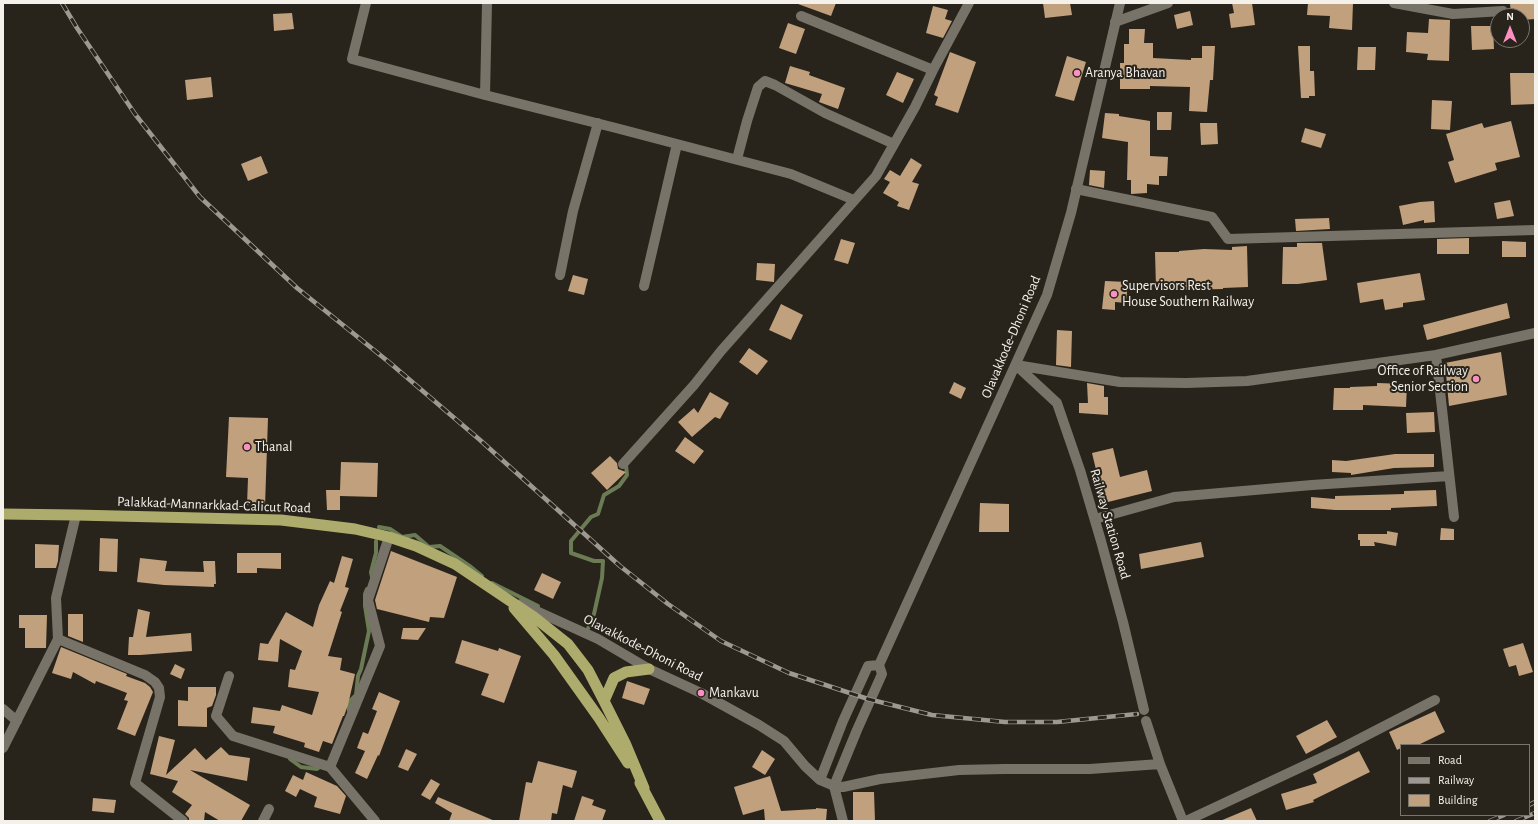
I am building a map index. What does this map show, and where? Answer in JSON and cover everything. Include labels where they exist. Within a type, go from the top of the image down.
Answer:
[{"type":"highway","name":"Palakkad-Mannarkkad-Calicut Road","points":[[3,514],[281,520],[355,529],[389,537],[416,546],[455,564],[534,617],[568,644],[588,670],[623,738],[660,821]]},
{"type":"highway","name":"Palakkad-Mannarkkad-Calicut Road","points":[[503,596],[554,655],[599,718],[644,788]]},
{"type":"highway","points":[[604,701],[614,678],[626,672],[649,669]]},
{"type":"street","points":[[366,3],[352,59],[484,95],[598,123],[791,174],[854,200]]},
{"type":"street","points":[[484,95],[487,3]]},
{"type":"street","points":[[623,464],[694,385],[721,351],[876,176],[915,107],[969,3]]},
{"type":"street","name":"Olavakkode-Dhoni Road","points":[[503,596],[598,640],[649,669],[707,697],[759,725],[784,741],[805,766],[820,780],[834,786],[882,674],[879,665],[1047,295],[1076,189],[1120,3]]},
{"type":"street","points":[[1115,22],[1168,3]]},
{"type":"street","points":[[1394,3],[1422,6],[1453,14],[1490,11]]},
{"type":"street","points":[[801,16],[933,70]]},
{"type":"street","points":[[737,159],[747,120],[758,88],[765,81],[825,113],[894,144]]},
{"type":"street","points":[[560,275],[573,211],[598,123]]},
{"type":"street","points":[[644,286],[677,144]]},
{"type":"street","points":[[1076,189],[1212,217],[1228,238],[1535,230]]},
{"type":"street","points":[[1016,365],[1120,382],[1186,383],[1247,381],[1436,355],[1535,333]]},
{"type":"street","points":[[1436,355],[1454,517]]},
{"type":"street","name":"Railway Station Road","points":[[1016,365],[1057,403],[1095,519],[1123,622],[1144,710]]},
{"type":"street","points":[[1095,519],[1174,497],[1312,485],[1449,476]]},
{"type":"street","points":[[3,748],[58,639],[56,598],[76,515]]},
{"type":"street","points":[[330,767],[380,646],[368,600],[389,537]]},
{"type":"street","points":[[58,639],[145,675],[155,682],[159,688],[160,697],[135,783],[183,821]]},
{"type":"street","points":[[820,780],[843,721],[868,666],[879,665]]},
{"type":"street","points":[[229,676],[216,716],[233,736],[330,767],[375,821]]},
{"type":"street","points":[[1146,721],[1160,764],[1184,821],[1340,749],[1435,700]]},
{"type":"street","points":[[3,709],[17,721]]},
{"type":"street","points":[[843,821],[834,786],[843,787],[880,779],[959,770],[1026,768],[1090,769],[1160,764]]},
{"type":"street","points":[[262,821],[269,809]]},
{"type":"building","points":[[798,3],[836,3],[831,16]]},
{"type":"building","points":[[1043,3],[1070,3],[1072,15],[1045,18]]},
{"type":"building","points":[[1232,3],[1252,3],[1255,25],[1231,28],[1229,14],[1234,13]]},
{"type":"building","points":[[1308,3],[1353,3],[1352,30],[1329,28],[1330,16],[1307,15]]},
{"type":"building","points":[[1510,3],[1535,3],[1535,19],[1530,19],[1530,8],[1510,8]]},
{"type":"building","points":[[933,6],[948,10],[945,19],[952,21],[943,38],[926,33]]},
{"type":"building","points":[[1190,11],[1193,25],[1177,29],[1174,15]]},
{"type":"building","points":[[292,13],[294,29],[274,31],[273,14]]},
{"type":"building","points":[[1429,19],[1450,20],[1449,61],[1427,60],[1428,54],[1406,52],[1407,32],[1428,33]]},
{"type":"building","points":[[788,23],[805,29],[796,54],[779,48]]},
{"type":"building","points":[[1471,26],[1490,26],[1490,48],[1494,49],[1472,50]]},
{"type":"building","points":[[1129,29],[1145,29],[1144,43],[1153,43],[1153,58],[1191,60],[1191,58],[1202,58],[1202,46],[1215,46],[1213,80],[1210,80],[1207,112],[1189,111],[1190,87],[1150,86],[1150,89],[1120,89],[1120,63],[1124,63],[1124,44],[1129,44]]},
{"type":"building","points":[[1298,46],[1310,46],[1310,71],[1314,71],[1315,96],[1309,96],[1309,98],[1301,98]]},
{"type":"building","points":[[1358,47],[1376,47],[1375,70],[1357,70]]},
{"type":"building","points":[[950,52],[976,62],[958,113],[935,105],[938,97],[934,95]]},
{"type":"building","points":[[1067,56],[1086,62],[1074,101],[1055,96]]},
{"type":"building","points":[[790,66],[810,72],[809,75],[845,88],[838,109],[819,102],[822,94],[785,83]]},
{"type":"building","points":[[897,72],[914,79],[903,103],[886,95]]},
{"type":"building","points":[[1510,73],[1535,73],[1535,104],[1511,105]]},
{"type":"building","points":[[211,77],[213,97],[187,100],[185,80]]},
{"type":"building","points":[[1432,100],[1452,101],[1450,130],[1431,129]]},
{"type":"building","points":[[1157,112],[1172,112],[1171,130],[1157,130]]},
{"type":"building","points":[[1105,113],[1119,114],[1119,116],[1150,121],[1150,156],[1168,157],[1167,176],[1159,176],[1159,185],[1147,184],[1147,193],[1131,194],[1131,180],[1127,180],[1128,142],[1102,138]]},
{"type":"building","points":[[1511,121],[1520,157],[1495,163],[1497,170],[1455,183],[1448,162],[1454,160],[1446,134],[1482,123],[1484,128]]},
{"type":"building","points":[[1200,123],[1217,123],[1218,144],[1201,145]]},
{"type":"building","points":[[1305,128],[1326,134],[1321,148],[1301,142]]},
{"type":"building","points":[[261,156],[268,173],[248,181],[241,164]]},
{"type":"building","points":[[911,158],[922,165],[912,182],[919,184],[909,210],[897,206],[899,202],[883,193],[890,182],[884,179],[890,170],[900,176]]},
{"type":"building","points":[[1090,170],[1105,171],[1104,188],[1089,185]]},
{"type":"building","points":[[1510,200],[1514,216],[1497,219],[1494,203]]},
{"type":"building","points":[[1434,201],[1435,222],[1424,223],[1424,220],[1403,225],[1399,206]]},
{"type":"building","points":[[1329,218],[1330,229],[1296,231],[1295,219]]},
{"type":"building","points":[[1469,238],[1469,254],[1437,254],[1437,239]]},
{"type":"building","points":[[841,239],[855,243],[848,264],[834,260]]},
{"type":"building","points":[[1502,241],[1526,242],[1526,257],[1502,257]]},
{"type":"building","points":[[1297,243],[1322,243],[1327,280],[1298,284],[1282,284],[1283,247],[1297,247]]},
{"type":"building","points":[[1247,246],[1248,287],[1180,290],[1180,288],[1156,288],[1155,252],[1179,252],[1204,249],[1232,250],[1232,247]]},
{"type":"building","points":[[757,263],[775,264],[774,282],[756,280]]},
{"type":"building","points":[[1420,273],[1425,300],[1403,303],[1403,307],[1385,310],[1383,299],[1360,303],[1357,283]]},
{"type":"building","points":[[573,275],[588,279],[584,295],[568,291]]},
{"type":"building","points":[[1105,281],[1128,282],[1126,303],[1115,302],[1115,310],[1102,309]]},
{"type":"building","points":[[1507,303],[1510,318],[1427,340],[1423,325]]},
{"type":"building","points":[[781,304],[803,315],[791,340],[769,330]]},
{"type":"building","points":[[1057,330],[1072,331],[1071,367],[1056,365]]},
{"type":"building","points":[[749,348],[768,361],[757,375],[739,362]]},
{"type":"building","name":"Office of Railway Senior Section","points":[[1501,352],[1507,395],[1449,406],[1445,363]]},
{"type":"building","points":[[954,382],[966,388],[961,399],[949,393]]},
{"type":"building","points":[[1087,383],[1104,386],[1104,397],[1108,397],[1108,415],[1079,413],[1079,403],[1088,403]]},
{"type":"building","points":[[1377,383],[1407,384],[1406,407],[1363,405],[1363,410],[1333,410],[1334,388],[1377,386]]},
{"type":"building","points":[[710,392],[729,403],[720,419],[715,417],[692,437],[678,422],[694,408],[698,413]]},
{"type":"building","points":[[1434,412],[1435,432],[1407,433],[1406,413]]},
{"type":"building","name":"Thanal","points":[[229,417],[268,418],[265,506],[247,505],[248,478],[226,477]]},
{"type":"building","points":[[685,437],[704,451],[694,464],[675,451]]},
{"type":"building","points":[[1113,448],[1120,477],[1147,470],[1152,491],[1104,503],[1092,453]]},
{"type":"building","points":[[1395,454],[1434,454],[1434,467],[1394,468],[1351,475],[1351,473],[1332,472],[1332,460],[1346,461]]},
{"type":"building","points":[[610,456],[617,463],[618,469],[626,472],[607,490],[591,473]]},
{"type":"building","points":[[341,462],[378,463],[377,497],[340,496],[340,510],[327,510],[326,490],[340,490]]},
{"type":"building","points":[[1436,490],[1437,506],[1391,508],[1391,510],[1335,510],[1311,508],[1311,497],[1335,499],[1335,496],[1404,494],[1404,491]]},
{"type":"building","points":[[980,503],[1009,504],[1009,532],[979,532]]},
{"type":"building","points":[[1441,528],[1454,529],[1454,540],[1440,540]]},
{"type":"building","points":[[1387,531],[1398,533],[1396,546],[1374,542],[1375,546],[1360,546],[1358,534],[1387,534]]},
{"type":"building","points":[[100,538],[118,539],[117,572],[99,571]]},
{"type":"building","points":[[1201,542],[1204,557],[1141,569],[1139,554]]},
{"type":"building","points":[[35,544],[59,545],[56,568],[35,568]]},
{"type":"building","points":[[391,551],[457,577],[444,618],[430,617],[429,622],[377,609],[375,600]]},
{"type":"building","points":[[237,553],[281,553],[281,569],[257,568],[257,573],[237,573]]},
{"type":"building","points":[[342,556],[353,559],[345,587],[349,588],[340,611],[342,612],[328,656],[342,658],[340,670],[355,674],[348,705],[332,744],[323,741],[319,752],[304,747],[305,743],[273,733],[275,726],[251,723],[253,707],[280,711],[282,705],[312,715],[319,692],[288,687],[290,669],[295,670],[302,651],[280,639],[278,662],[258,660],[260,643],[268,644],[286,612],[313,627],[319,605],[330,581],[334,583]]},
{"type":"building","points":[[140,558],[167,561],[165,571],[204,572],[203,561],[215,561],[216,584],[214,584],[214,587],[164,585],[137,582]]},
{"type":"building","points":[[542,573],[561,582],[553,599],[534,590]]},
{"type":"building","points":[[138,609],[150,612],[146,637],[191,633],[192,651],[128,655],[129,637],[133,637]]},
{"type":"building","points":[[68,614],[83,614],[83,642],[68,636]]},
{"type":"building","points":[[19,615],[47,615],[46,648],[25,648],[25,628],[19,628]]},
{"type":"building","points":[[403,628],[426,628],[418,640],[401,639]]},
{"type":"building","points":[[462,640],[498,651],[499,648],[521,656],[504,703],[481,695],[489,674],[455,663]]},
{"type":"building","points":[[1523,643],[1533,672],[1519,676],[1516,665],[1509,667],[1503,649]]},
{"type":"building","points":[[61,647],[127,674],[126,676],[145,683],[150,687],[153,692],[135,736],[117,729],[128,701],[124,700],[127,693],[96,681],[95,684],[73,672],[71,679],[52,673]]},
{"type":"building","points":[[175,664],[185,669],[181,679],[170,674]]},
{"type":"building","points":[[627,681],[650,689],[644,705],[622,698]]},
{"type":"building","points":[[188,687],[216,687],[216,695],[212,706],[207,708],[207,727],[178,726],[178,700],[188,701]]},
{"type":"building","points":[[379,692],[400,701],[379,756],[378,755],[367,779],[355,773],[365,751],[357,748],[363,732],[368,734],[377,711],[372,709]]},
{"type":"building","points":[[1435,711],[1445,732],[1420,744],[1400,744],[1400,748],[1397,750],[1389,732]]},
{"type":"building","points":[[1327,720],[1337,737],[1306,754],[1296,736]]},
{"type":"building","points":[[159,736],[175,740],[166,775],[195,748],[206,760],[221,747],[229,755],[250,758],[247,781],[190,770],[250,805],[241,821],[220,821],[205,812],[204,821],[189,821],[189,818],[185,814],[192,805],[172,792],[178,781],[150,774]]},
{"type":"building","points":[[406,749],[417,754],[408,771],[398,767]]},
{"type":"building","points":[[762,750],[775,759],[765,775],[752,767]]},
{"type":"building","points":[[1359,751],[1370,772],[1313,800],[1314,802],[1286,810],[1281,794],[1317,783],[1313,774]]},
{"type":"building","points":[[538,761],[577,771],[572,788],[563,785],[557,814],[552,813],[551,821],[519,821],[526,782],[532,783]]},
{"type":"building","points":[[306,772],[337,786],[346,796],[340,814],[314,807],[317,797],[300,789],[296,797],[285,791],[293,775],[303,780]]},
{"type":"building","points":[[770,776],[781,811],[816,808],[827,809],[826,821],[765,821],[764,809],[743,815],[734,787]]},
{"type":"building","points":[[431,779],[440,784],[430,800],[421,795]]},
{"type":"building","points":[[853,792],[874,792],[875,821],[853,821]]},
{"type":"building","points":[[582,796],[594,800],[592,805],[606,810],[602,821],[574,821]]},
{"type":"building","points":[[438,797],[495,821],[449,821],[452,813],[435,803]]},
{"type":"building","points":[[93,798],[116,800],[114,813],[92,811]]},
{"type":"building","points":[[1251,808],[1257,821],[1220,821]]},
{"type":"waterway","points":[[585,630],[587,631],[594,614],[602,578],[603,561],[594,561],[571,553],[571,541],[591,517],[598,514],[604,495],[619,486],[627,475],[626,465]]},
{"type":"waterway","points":[[379,527],[390,529],[402,537],[415,535],[429,547],[440,546],[482,576]]},
{"type":"waterway","points":[[372,577],[371,572],[376,553],[376,541]]},
{"type":"waterway","points":[[492,583],[538,606]]},
{"type":"waterway","points":[[349,711],[349,702],[356,695],[358,676],[361,669],[369,631],[365,606],[365,594],[367,589]]},
{"type":"waterway","points":[[290,759],[301,767],[317,769],[321,766]]},
{"type":"railway","points":[[62,3],[77,28],[135,114],[200,197],[297,288],[390,363],[480,440],[620,566],[668,604],[721,641],[789,673],[868,699],[932,715],[1005,722],[1057,722],[1137,714]]},
{"type":"railway","points":[[1530,804],[1535,802]]},
{"type":"railway","points":[[1530,815],[1535,813]]},
{"type":"railway","points":[[1490,821],[1502,816]]},
{"type":"railway","points":[[1516,821],[1528,816]]},
{"type":"place","name":"Aranya Bhavan","points":[[1077,73]]},
{"type":"place","name":"Supervisors Rest House Southern Railway","points":[[1114,294]]},
{"type":"place","name":"Office of Railway Senior Section","points":[[1476,379]]},
{"type":"place","name":"Thanal","points":[[247,447]]},
{"type":"place","name":"Mankavu","points":[[701,693]]}]
